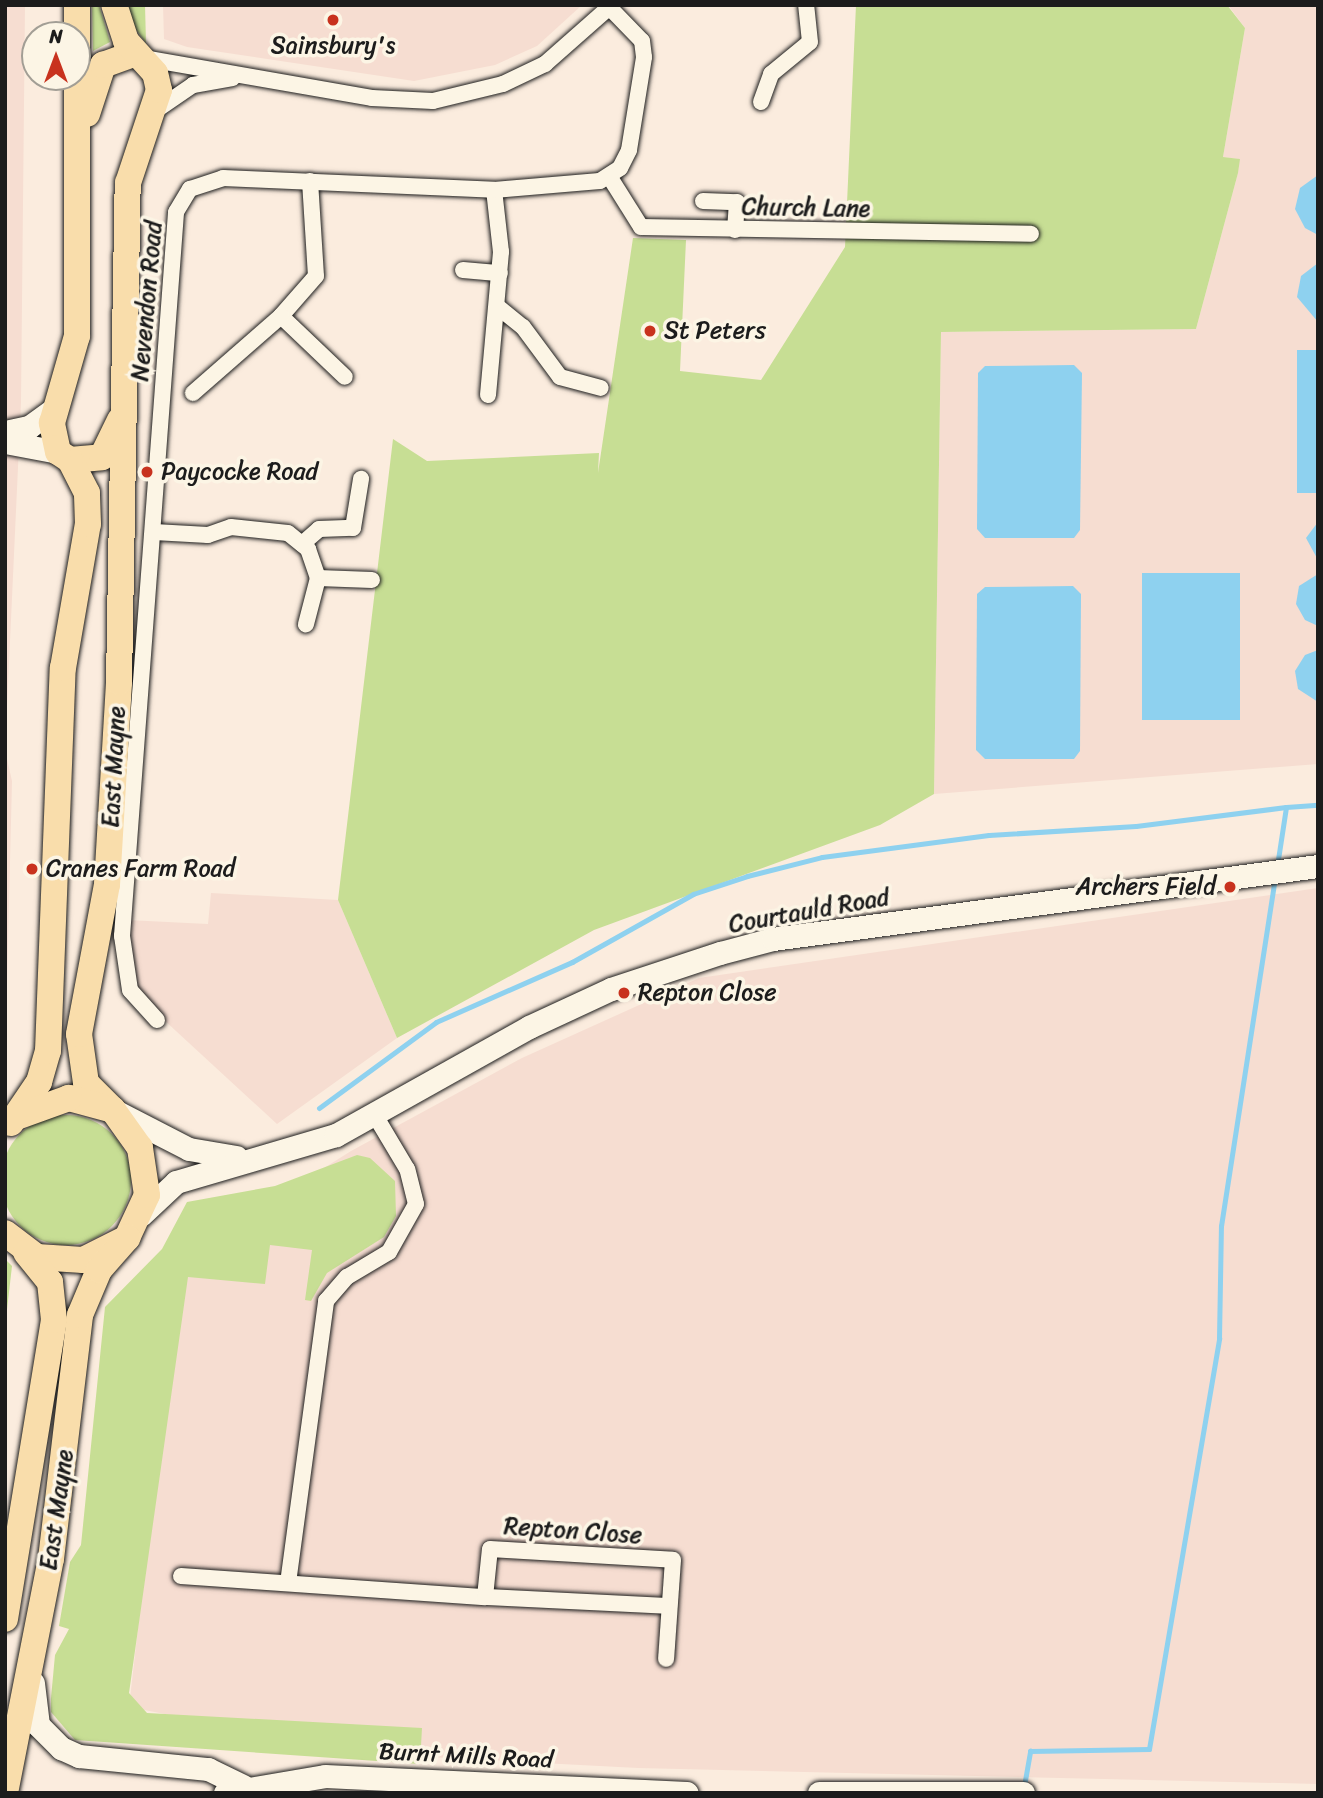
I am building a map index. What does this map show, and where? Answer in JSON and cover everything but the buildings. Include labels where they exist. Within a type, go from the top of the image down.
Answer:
[{"type":"main road","points":[[7,1118],[46,1062],[66,623],[88,524],[87,492],[64,456],[55,408],[77,336],[77,5]]},
{"type":"main road","name":"East Mayne","points":[[5,1793],[37,1644],[80,1315],[99,1270],[127,1238],[141,1215],[143,1156],[134,1132],[86,1083],[79,1047],[107,885],[122,607],[128,183],[154,112],[158,81],[137,56],[114,5]]},
{"type":"main road","points":[[79,147],[98,73],[109,60],[137,56]]},
{"type":"main road","name":"East Mayne","points":[[64,456],[91,461],[108,452],[123,410]]},
{"type":"main road","points":[[7,1118],[28,1108],[69,1098],[113,1110]]},
{"type":"main road","points":[[14,1241],[75,1261],[127,1238]]},
{"type":"main road","name":"East Mayne","points":[[5,1619],[54,1311],[47,1275],[14,1241]]},
{"type":"street","points":[[761,102],[771,74],[810,42],[806,5]]},
{"type":"street","points":[[137,56],[238,77],[372,98],[463,96],[545,64],[611,7],[642,41],[644,57],[629,150],[609,176]]},
{"type":"street","points":[[154,112],[192,85],[238,77]]},
{"type":"street","name":"Nevendon Road","points":[[157,1020],[130,990],[122,936],[176,212],[190,189],[204,182],[310,181],[494,190],[587,185],[609,176]]},
{"type":"street","name":"Church Lane","points":[[609,176],[641,227],[1031,234]]},
{"type":"street","points":[[193,393],[281,316],[316,276],[310,181]]},
{"type":"street","points":[[488,396],[500,273],[494,190]]},
{"type":"street","points":[[703,201],[737,202],[735,230]]},
{"type":"street","points":[[463,270],[500,273]]},
{"type":"street","points":[[498,307],[523,327],[561,377],[601,387]]},
{"type":"street","points":[[281,316],[345,377]]},
{"type":"street","points":[[5,432],[29,427],[55,408]]},
{"type":"street","points":[[5,442],[64,456]]},
{"type":"street","points":[[302,544],[319,529],[354,528],[361,479]]},
{"type":"street","points":[[154,532],[260,529],[288,533],[302,544],[318,578],[306,624]]},
{"type":"street","points":[[318,578],[372,580]]},
{"type":"street","name":"Courtauld Road","points":[[141,1215],[176,1182],[267,1154],[317,1142],[376,1117],[529,1027],[611,989],[720,953],[773,939],[1311,867]]},
{"type":"street","name":"Courtauld Road","points":[[113,1110],[202,1153],[267,1154]]},
{"type":"street","points":[[288,1583],[326,1301],[348,1277],[389,1252],[416,1204],[407,1168],[376,1117]]},
{"type":"street","name":"Repton Close","points":[[485,1597],[490,1549],[673,1560],[666,1659]]},
{"type":"street","points":[[181,1576],[485,1597],[670,1606]]},
{"type":"street","name":"Burnt Mills Road","points":[[37,1644],[33,1710],[43,1731],[61,1748],[79,1756],[208,1769],[234,1789],[324,1776],[492,1788],[687,1793]]},
{"type":"street","points":[[819,1793],[1023,1793]]},
{"type":"shaded area","points":[[5,5],[25,5],[25,21],[21,21],[21,91],[24,91],[21,402],[5,750]]},
{"type":"shaded area","points":[[163,5],[582,5],[537,46],[495,65],[414,81],[187,47],[164,39]]},
{"type":"shaded area","points":[[1228,5],[1318,5],[1318,764],[934,794],[941,332],[1196,329],[1238,173],[1239,159],[1223,157],[1245,28]]},
{"type":"shaded area","points":[[5,750],[12,781],[5,1066]]},
{"type":"shaded area","points":[[1318,888],[1318,1784],[638,1768],[370,1754],[129,1707],[180,1259],[351,1151],[522,1058],[699,978]]},
{"type":"shaded area","points":[[211,893],[338,900],[397,1038],[277,1124],[138,996],[127,920],[208,924]]},
{"type":"green space","points":[[92,5],[99,5],[110,42],[93,51]]},
{"type":"green space","points":[[124,5],[145,5],[146,43],[128,19]]},
{"type":"green space","points":[[856,5],[1227,5],[1245,28],[1223,157],[1240,159],[1196,329],[941,332],[934,794],[880,825],[594,930],[397,1038],[338,900],[393,439],[427,461],[599,453],[598,473],[633,238],[686,240],[680,371],[761,380],[845,247]]},
{"type":"green space","points":[[66,1115],[91,1120],[112,1134],[126,1155],[131,1180],[126,1205],[112,1226],[91,1240],[66,1245],[41,1240],[20,1226],[6,1205],[1,1180],[6,1155],[20,1134],[41,1120]]},
{"type":"green space","points":[[357,1155],[370,1158],[395,1181],[396,1216],[384,1237],[327,1273],[311,1301],[305,1300],[312,1250],[270,1245],[265,1284],[188,1277],[129,1693],[147,1713],[422,1728],[420,1764],[75,1740],[51,1712],[51,1698],[55,1655],[69,1629],[59,1626],[70,1562],[81,1545],[105,1307],[162,1249],[187,1202],[275,1186]]},
{"type":"green space","points":[[5,1259],[12,1266],[5,1327]]},
{"type":"water","points":[[1318,175],[1318,235],[1305,228],[1295,209],[1300,188]]},
{"type":"water","points":[[1318,263],[1318,322],[1297,297],[1301,276]]},
{"type":"water","points":[[1297,350],[1318,350],[1318,493],[1297,493]]},
{"type":"water","points":[[1074,365],[1082,373],[1080,530],[1074,538],[985,538],[977,529],[978,373],[985,366]]},
{"type":"water","points":[[1318,522],[1318,560],[1306,538]]},
{"type":"water","points":[[1142,573],[1240,573],[1240,720],[1142,720]]},
{"type":"water","points":[[1318,574],[1318,626],[1305,620],[1296,604],[1299,586]]},
{"type":"water","points":[[1073,586],[1081,594],[1080,751],[1074,759],[985,759],[976,750],[977,594],[985,587]]},
{"type":"water","points":[[1318,650],[1318,702],[1298,689],[1295,671],[1305,655]]},
{"type":"waterway","points":[[1286,807],[1318,805]]},
{"type":"waterway","points":[[319,1108],[436,1022],[572,962],[693,894],[747,876],[822,857],[989,835],[1136,826],[1286,807],[1277,866]]},
{"type":"waterway","points":[[1024,1786],[1030,1751],[1149,1749],[1219,1338],[1221,1226],[1275,879]]},
{"type":"waterway","points":[[67,1793],[88,1793]]},
{"type":"place","name":"Sainsbury's","points":[[333,20]]},
{"type":"place","name":"St Peters","points":[[650,331]]},
{"type":"place","name":"Paycocke Road","points":[[147,472]]},
{"type":"place","name":"Cranes Farm Road","points":[[32,869]]},
{"type":"place","name":"Archers Field","points":[[1230,887]]},
{"type":"place","name":"Repton Close","points":[[624,993]]}]
